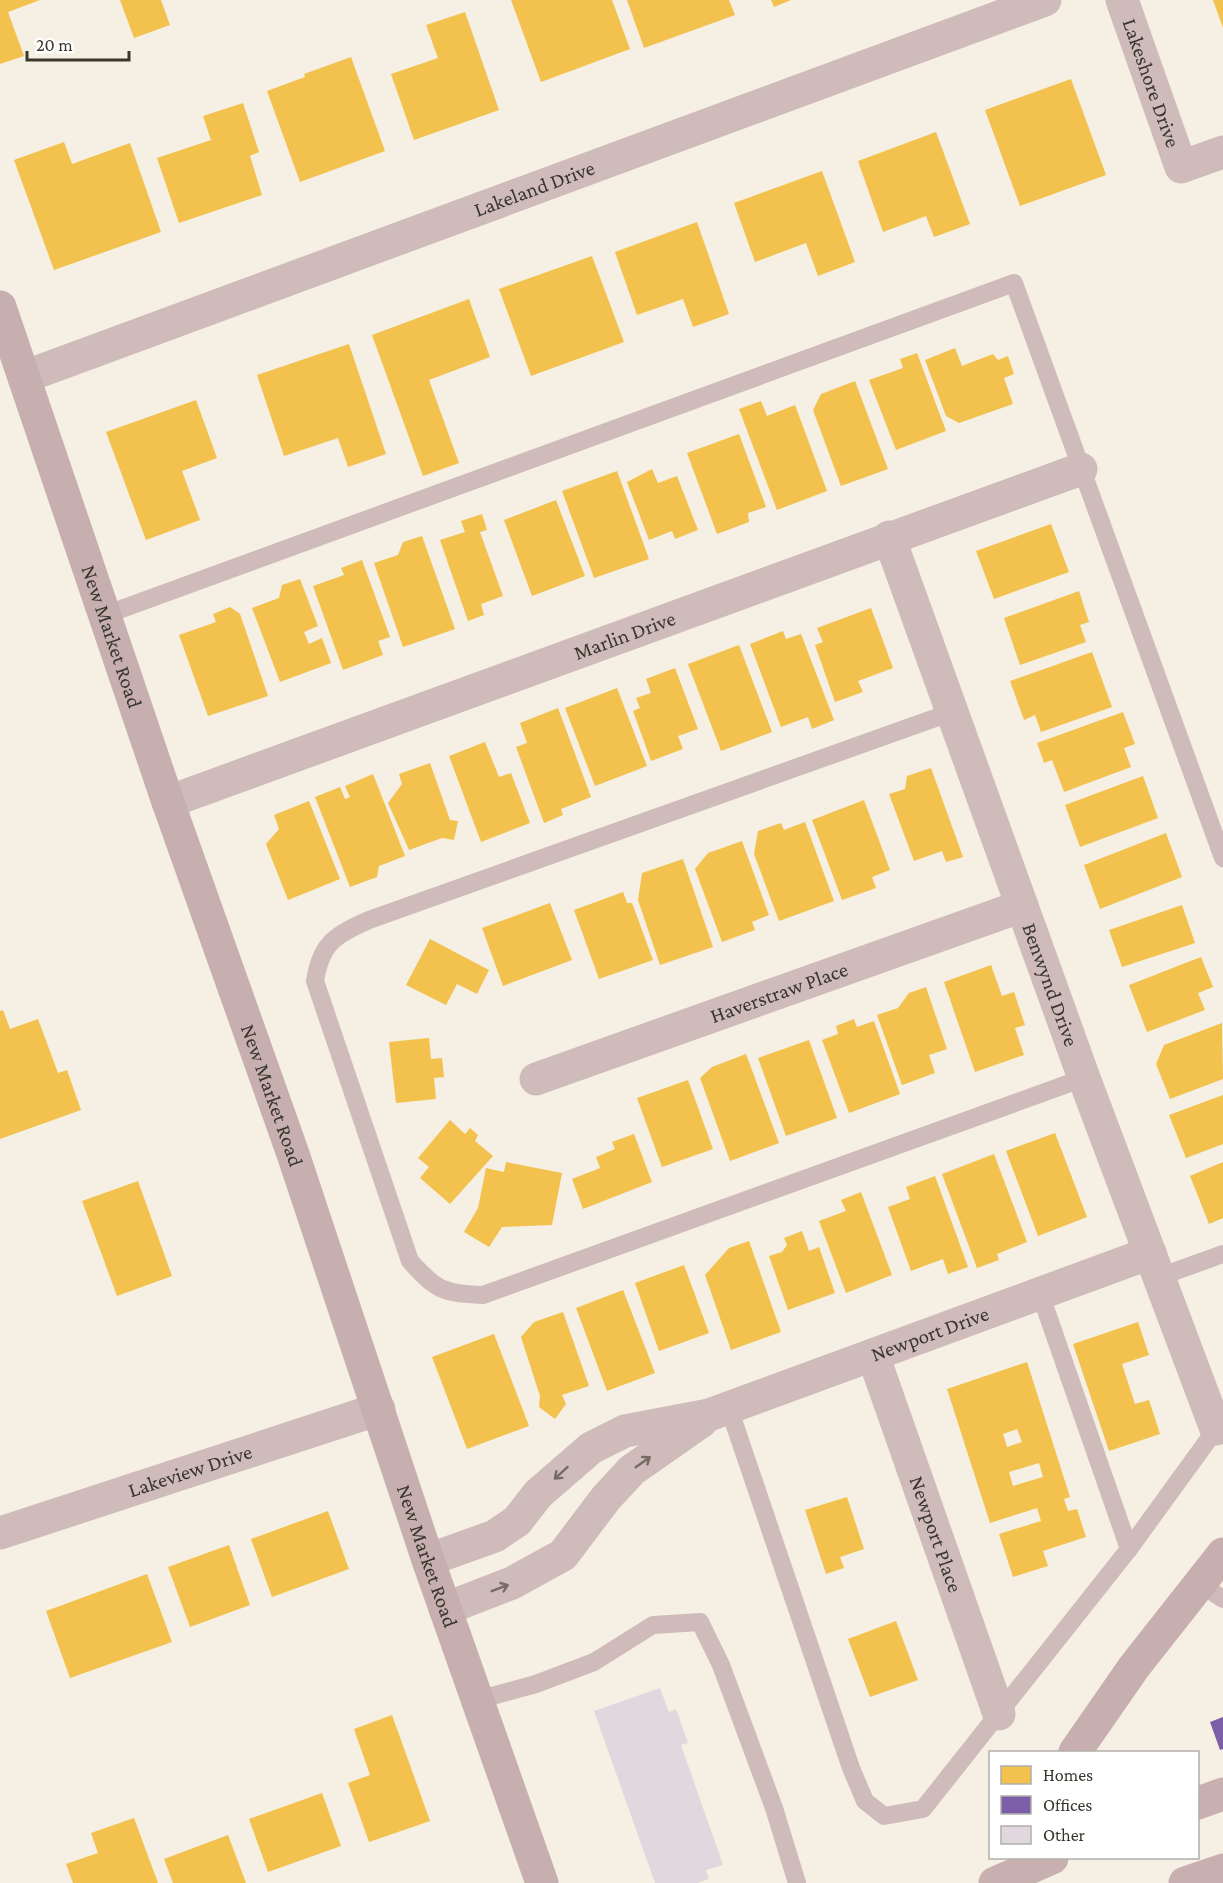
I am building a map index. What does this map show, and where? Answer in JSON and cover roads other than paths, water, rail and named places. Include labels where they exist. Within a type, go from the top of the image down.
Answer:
[{"type":"main road","points":[[1199,1802],[1223,1794]]},
{"type":"main road","points":[[1002,1876],[1047,1859]]},
{"type":"main road","points":[[1185,1883],[1223,1870]]},
{"type":"street","name":"Lakeland Drive","points":[[24,377],[1045,0]]},
{"type":"street","name":"Lakeshore Drive","points":[[1122,0],[1181,167],[1223,152]]},
{"type":"street","name":"New Market Road","points":[[0,307],[168,802],[380,1409],[428,1560],[536,1881]]},
{"type":"street","name":"Marlin Drive","points":[[168,802],[889,537],[1081,469]]},
{"type":"street","name":"Benwynd Drive","points":[[889,537],[1084,1078],[1216,1429]]},
{"type":"street","name":"Haverstraw Place","points":[[536,1079],[1022,906]]},
{"type":"street","name":"Newport Drive","points":[[428,1560],[495,1536],[517,1521],[538,1494],[591,1448],[625,1431],[719,1412],[1040,1293],[1155,1265]]},
{"type":"street","name":"Newport Place","points":[[873,1355],[999,1714]]},
{"type":"street","name":"Lakeview Drive","points":[[0,1533],[380,1409]]},
{"type":"street","name":"Newport Drive","points":[[445,1609],[512,1583],[563,1555],[606,1498],[632,1470],[719,1412]]},
{"type":"street","points":[[1076,1751],[1095,1739],[1134,1666],[1211,1592],[1223,1554]]},
{"type":"lane","points":[[105,615],[1014,283],[1223,858]]},
{"type":"lane","points":[[952,712],[369,920],[345,931],[327,945],[318,961],[315,981],[410,1261],[430,1284],[451,1293],[483,1295],[1084,1078]]},
{"type":"lane","points":[[1155,1265],[1223,1254]]},
{"type":"lane","points":[[1040,1293],[1129,1549]]},
{"type":"lane","points":[[719,1412],[850,1768],[865,1801],[884,1816],[923,1809],[1129,1549],[1216,1429]]},
{"type":"lane","points":[[477,1700],[536,1684],[594,1662],[653,1625],[700,1622],[722,1665],[774,1808],[797,1883]]}]
